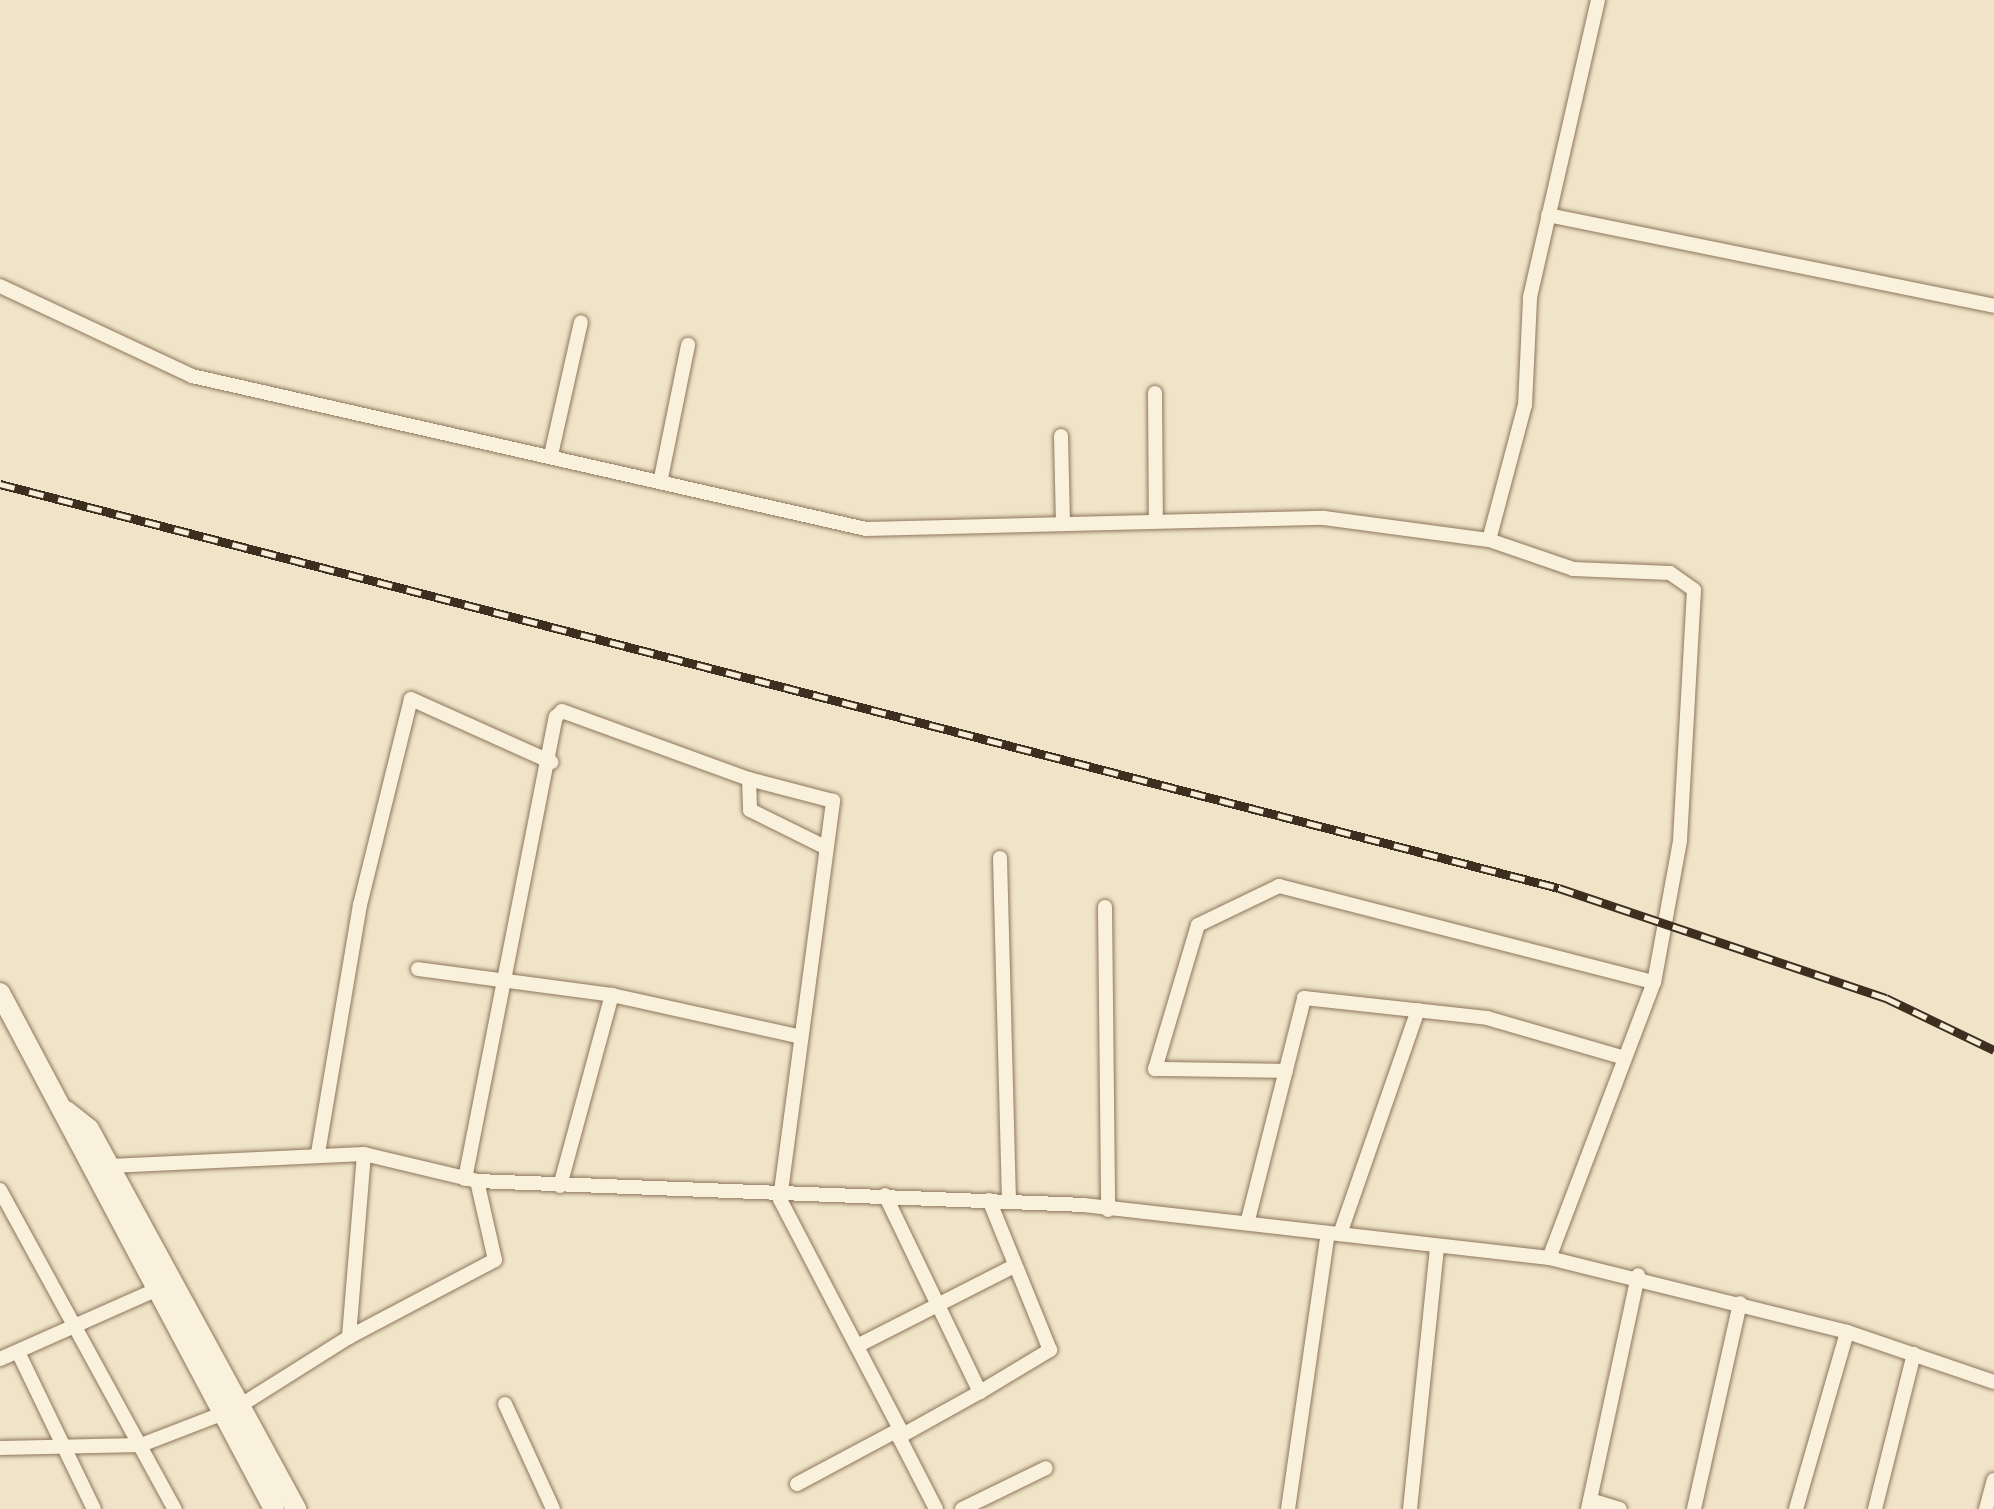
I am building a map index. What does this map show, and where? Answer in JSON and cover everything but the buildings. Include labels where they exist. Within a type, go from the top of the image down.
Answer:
[{"type":"main road","points":[[0,993],[66,1111],[156,1290],[296,1509]]},
{"type":"main road","points":[[66,1111],[110,1166],[232,1409],[274,1509]]},
{"type":"street","points":[[1489,540],[1525,405],[1530,297],[1598,0]]},
{"type":"street","points":[[1548,215],[1994,306]]},
{"type":"street","points":[[0,286],[192,376],[661,478],[866,528],[1324,518],[1489,540],[1574,569],[1670,573],[1694,590],[1680,841],[1654,982],[1621,1057],[1548,1258]]},
{"type":"street","points":[[552,454],[580,322]]},
{"type":"street","points":[[661,478],[688,345]]},
{"type":"street","points":[[1155,394],[1156,521]]},
{"type":"street","points":[[1060,436],[1063,523]]},
{"type":"street","points":[[318,1153],[360,905],[411,698],[551,762]]},
{"type":"street","points":[[0,1448],[141,1444],[232,1409],[349,1336],[495,1260],[471,1180],[500,981],[562,711],[749,779],[833,800],[823,846],[826,888],[797,1036],[780,1199],[900,1429],[797,1484]]},
{"type":"street","points":[[749,779],[750,810],[823,846]]},
{"type":"street","points":[[1000,858],[1008,1202]]},
{"type":"street","points":[[1286,1071],[1154,1069],[1198,925],[1279,886],[1654,982]]},
{"type":"street","points":[[1105,908],[1108,1210]]},
{"type":"street","points":[[418,970],[612,995],[797,1036]]},
{"type":"street","points":[[560,1186],[612,995]]},
{"type":"street","points":[[1248,1220],[1304,998],[1488,1018],[1621,1057]]},
{"type":"street","points":[[1288,1509],[1334,1233],[1418,1010]]},
{"type":"street","points":[[110,1166],[318,1153],[364,1154],[471,1180],[780,1199],[885,1195],[989,1200],[1248,1220],[1437,1248],[1548,1258],[1638,1275],[1847,1332],[1994,1382]]},
{"type":"street","points":[[349,1336],[364,1154]]},
{"type":"street","points":[[0,1190],[176,1509]]},
{"type":"street","points":[[885,1195],[980,1392]]},
{"type":"street","points":[[936,1509],[899,1437],[1050,1350],[1010,1268],[989,1200]]},
{"type":"street","points":[[0,1225],[18,1220]]},
{"type":"street","points":[[1410,1509],[1437,1248]]},
{"type":"street","points":[[857,1346],[1010,1268]]},
{"type":"street","points":[[1620,1509],[1589,1504],[1638,1275]]},
{"type":"street","points":[[0,1358],[156,1290]]},
{"type":"street","points":[[1694,1509],[1740,1304]]},
{"type":"street","points":[[1796,1509],[1847,1332]]},
{"type":"street","points":[[18,1352],[94,1509]]},
{"type":"street","points":[[1874,1509],[1914,1354]]},
{"type":"street","points":[[505,1404],[554,1509]]},
{"type":"street","points":[[962,1509],[1046,1468]]},
{"type":"street","points":[[1986,1509],[1994,1480]]},
{"type":"railway","points":[[0,484],[1559,888],[1886,998],[1994,1050]]}]
